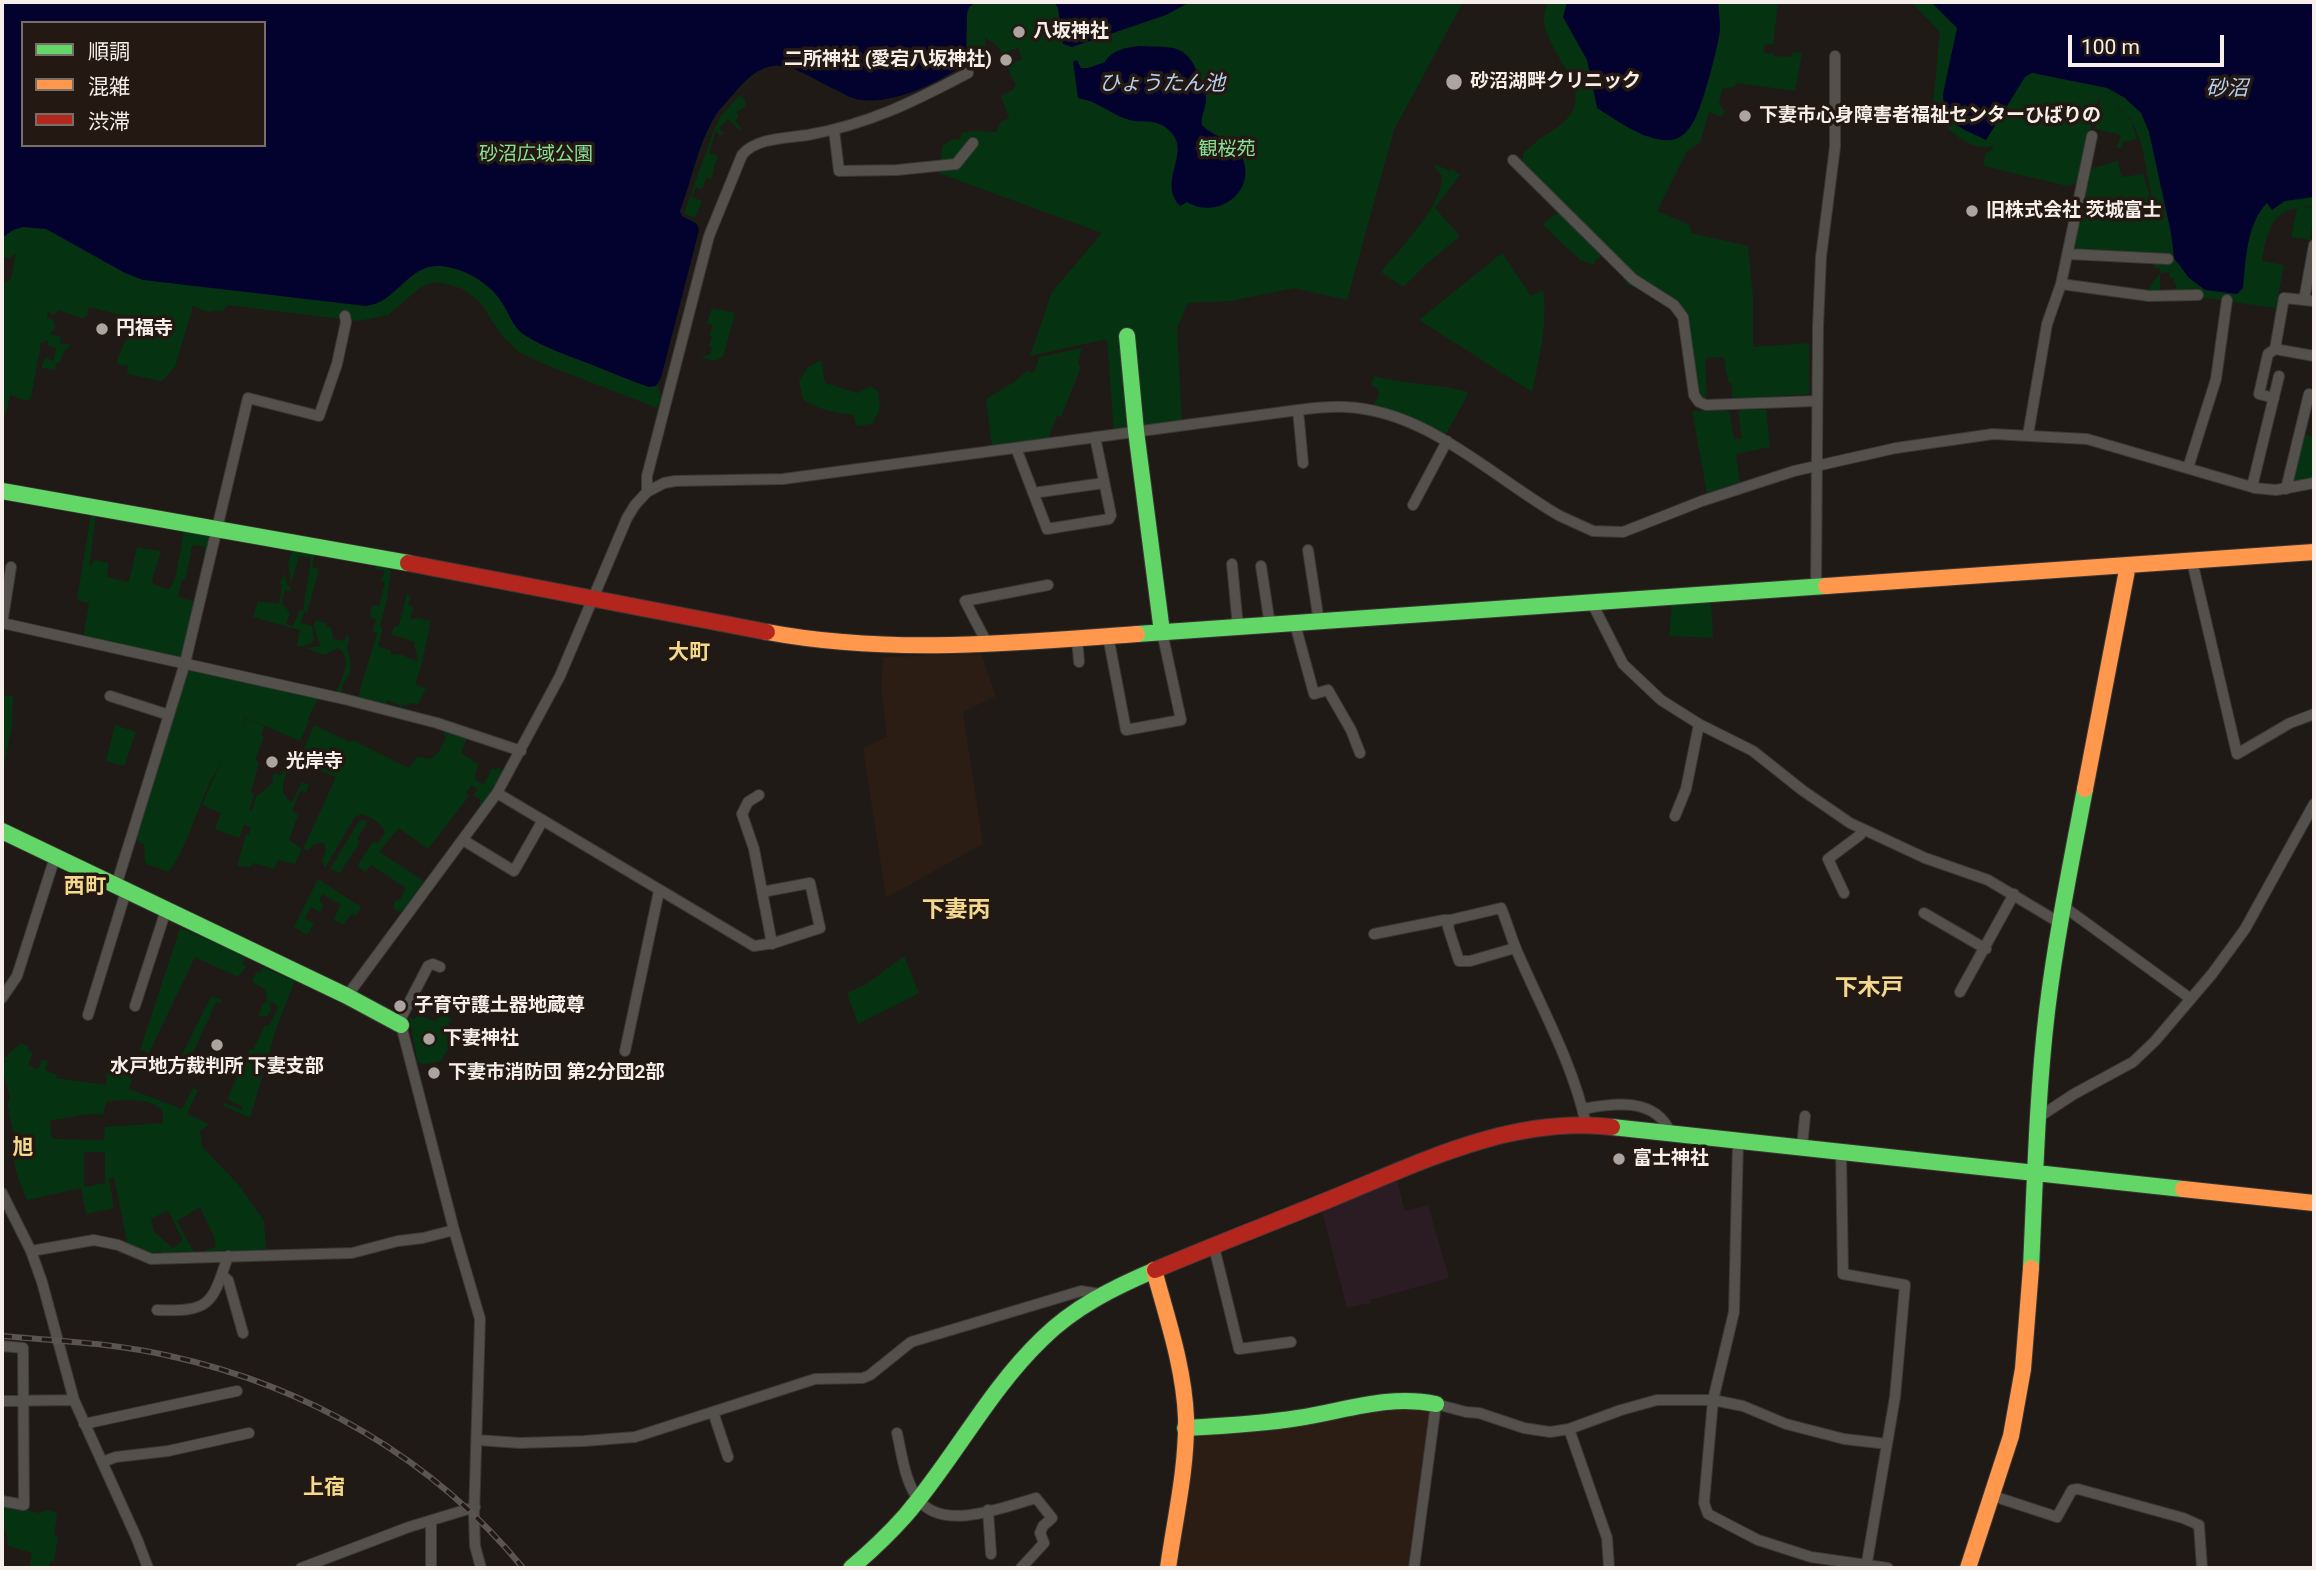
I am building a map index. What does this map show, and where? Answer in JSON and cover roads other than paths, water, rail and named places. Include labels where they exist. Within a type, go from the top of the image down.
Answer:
[{"type":"street","points":[[1816,586],[1816,401],[1821,257],[1835,147],[1835,56]]},
{"type":"street","points":[[647,492],[647,476],[709,236],[747,148],[877,118],[968,73]]},
{"type":"street","points":[[834,130],[839,171],[897,170],[956,164],[973,143]]},
{"type":"street","points":[[2028,435],[2047,324],[2061,284],[2092,136]]},
{"type":"street","points":[[1514,160],[1633,279],[1674,305],[1683,317],[1694,395],[1699,402],[1706,405],[1816,401]]},
{"type":"street","points":[[2274,398],[2259,394],[2269,354],[2275,349],[2284,298],[2309,301],[2314,245]]},
{"type":"street","points":[[2068,254],[2168,259]]},
{"type":"street","points":[[2061,284],[2149,296],[2198,295]]},
{"type":"street","points":[[2188,468],[2216,379],[2227,300]]},
{"type":"street","points":[[88,1015],[185,663],[248,398],[319,416],[337,364],[345,316]]},
{"type":"street","points":[[1108,636],[1126,730],[1181,720],[1162,632],[1136,431],[1127,336]]},
{"type":"street","points":[[2275,349],[2314,356]]},
{"type":"street","points":[[2252,487],[2279,376]]},
{"type":"street","points":[[2286,489],[2309,394]]},
{"type":"street","points":[[346,996],[497,793],[560,676],[627,518],[647,492],[664,483],[783,479],[1335,407],[1359,408],[1411,424],[1447,441],[1553,512],[1577,525],[1604,533],[1635,529],[1702,500],[1816,465],[1896,448],[1993,434],[2087,439],[2252,487],[2276,490],[2314,483]]},
{"type":"street","points":[[1298,410],[1303,463]]},
{"type":"street","points":[[1016,448],[1047,529],[1109,519],[1111,515],[1095,438]]},
{"type":"street","points":[[1413,505],[1447,441]]},
{"type":"street","points":[[1033,493],[1104,483]]},
{"type":"street","points":[[2,491],[595,597],[794,637],[852,645],[921,647],[988,645],[2314,552]]},
{"type":"street","points":[[1308,550],[1319,622]]},
{"type":"street","points":[[2192,561],[2237,754],[2290,723],[2314,714]]},
{"type":"street","points":[[1232,564],[1238,627]]},
{"type":"street","points":[[1968,1568],[2011,1436],[2023,1369],[2047,1012],[2063,906],[2128,565]]},
{"type":"street","points":[[1261,566],[1270,625]]},
{"type":"street","points":[[11,567],[2,624],[370,706],[437,723],[521,751]]},
{"type":"street","points":[[988,645],[965,601],[1048,585]]},
{"type":"street","points":[[1592,603],[1616,653],[1631,673],[1661,700],[1699,724],[1754,751],[1850,823],[1925,858],[1988,880],[2060,923]]},
{"type":"street","points":[[1295,624],[1314,694],[1328,690],[1351,730],[1360,753]]},
{"type":"street","points":[[1077,638],[1079,662]]},
{"type":"street","points":[[110,696],[169,715]]},
{"type":"street","points":[[1675,816],[1686,789],[1699,724]]},
{"type":"street","points":[[497,793],[754,946],[772,944],[820,928],[810,883],[762,892]]},
{"type":"street","points":[[759,795],[748,802],[742,814],[754,849],[772,944]]},
{"type":"street","points":[[2039,1117],[2074,1094],[2133,1062],[2155,1041],[2227,955],[2245,929],[2314,804]]},
{"type":"street","points":[[463,840],[514,871],[543,820]]},
{"type":"street","points":[[1844,893],[1828,859],[1864,830]]},
{"type":"street","points":[[2,831],[400,1024]]},
{"type":"street","points":[[2,998],[18,976],[55,857]]},
{"type":"street","points":[[625,1051],[659,891]]},
{"type":"street","points":[[1960,992],[2014,894]]},
{"type":"street","points":[[2063,906],[2191,999]]},
{"type":"street","points":[[1374,934],[1501,908],[1515,948],[1553,1028],[1584,1116]]},
{"type":"street","points":[[135,1006],[166,910]]},
{"type":"street","points":[[1924,913],[1986,949]]},
{"type":"street","points":[[1450,920],[1448,928],[1460,961],[1470,961],[1515,948]]},
{"type":"street","points":[[440,967],[433,964],[428,966],[400,1024],[480,1319],[475,1546],[481,1568]]},
{"type":"street","points":[[851,1568],[882,1542],[919,1501],[1015,1366],[1044,1336],[1100,1294],[1464,1144],[1505,1132],[1584,1116],[1614,1103],[1641,1107],[1659,1116],[1670,1132]]},
{"type":"street","points":[[1584,1116],[1670,1132],[2314,1203]]},
{"type":"street","points":[[1802,1147],[1805,1116]]},
{"type":"street","points":[[1738,1140],[1734,1312],[1713,1400],[1704,1503],[1707,1514],[1758,1540],[1811,1558],[1888,1568]]},
{"type":"street","points":[[1841,1151],[1843,1274],[1905,1285],[1895,1397],[1866,1567]]},
{"type":"street","points":[[2,1193],[7,1214],[31,1251],[42,1282],[74,1400],[148,1568]]},
{"type":"street","points":[[31,1251],[94,1240],[118,1245],[151,1259],[358,1252],[454,1230]]},
{"type":"street","points":[[1214,1247],[1239,1349],[1291,1342]]},
{"type":"street","points":[[157,1310],[188,1310],[207,1303],[215,1295],[228,1256]]},
{"type":"street","points":[[1154,1270],[1178,1363],[1184,1398],[1185,1428],[1168,1568]]},
{"type":"street","points":[[222,1275],[228,1280],[243,1334]]},
{"type":"street","points":[[477,1440],[533,1443],[635,1437],[815,1379],[863,1378],[911,1342],[1081,1291],[1100,1294]]},
{"type":"street","points":[[2,1346],[23,1348],[24,1504],[2,1501]]},
{"type":"street","points":[[84,1424],[237,1391]]},
{"type":"street","points":[[2,1401],[74,1400]]},
{"type":"street","points":[[1185,1428],[1298,1418],[1389,1401],[1417,1400],[1479,1413],[1538,1431],[1569,1429],[1657,1400],[1713,1400],[1743,1406],[1786,1424],[1832,1436],[1888,1444]]},
{"type":"street","points":[[1415,1568],[1436,1404]]},
{"type":"street","points":[[713,1412],[728,1457]]},
{"type":"street","points":[[1569,1429],[1607,1538],[1609,1568]]},
{"type":"street","points":[[102,1462],[116,1457],[161,1452],[249,1433]]},
{"type":"street","points":[[897,1433],[910,1483],[919,1501],[929,1511],[962,1517],[1036,1498],[1052,1518],[1040,1533],[1044,1543],[1021,1568]]},
{"type":"street","points":[[1993,1496],[2057,1517],[2067,1496],[2072,1490],[2078,1489],[2183,1518],[2199,1525],[2203,1568]]},
{"type":"street","points":[[301,1568],[475,1507]]},
{"type":"street","points":[[988,1510],[991,1554]]},
{"type":"street","points":[[457,1514],[475,1528]]},
{"type":"street","points":[[431,1521],[431,1568]]},
{"type":"water","points":[[2,2],[977,2],[969,7],[967,14],[966,64],[916,91],[888,99],[858,99],[796,70],[774,66],[762,69],[750,77],[721,108],[703,141],[680,211],[682,216],[697,224],[699,230],[661,378],[656,386],[649,387],[534,341],[518,330],[499,298],[485,284],[467,273],[448,267],[438,266],[418,272],[386,298],[366,306],[143,280],[125,273],[46,229],[23,227],[2,238]]},
{"type":"water","points":[[1054,2],[1190,2],[1166,15],[1072,47],[1063,44],[1058,8]]},
{"type":"water","points":[[1567,2],[1718,2],[1720,30],[1713,62],[1698,111],[1685,133],[1671,140],[1651,138],[1632,130],[1597,108],[1587,60],[1563,17]]},
{"type":"water","name":"砂沼","points":[[1931,2],[2314,2],[2314,197],[2285,201],[2272,210],[2267,203],[2251,232],[2243,288],[2237,294],[2205,290],[2189,278],[2174,258],[2149,132],[2141,113],[2125,98],[2107,88],[2032,73],[2025,77],[1986,140],[1962,128],[1946,113],[1943,94],[1957,28]]},
{"type":"water","name":"ひょうたん池","points":[[1140,46],[1169,47],[1189,57],[1206,97],[1202,125],[1230,143],[1243,159],[1244,183],[1238,193],[1220,206],[1198,207],[1187,202],[1180,206],[1173,196],[1177,145],[1174,136],[1165,127],[1157,123],[1129,120],[1078,98],[1073,62],[1077,60],[1081,68],[1088,68],[1105,62],[1120,50]]},
{"type":"railway","points":[[2,1336],[107,1345],[149,1352],[221,1369],[270,1386],[364,1432],[408,1461],[450,1493],[488,1529],[523,1568]]},
{"type":"place","name":"八坂神社","points":[[1019,32]]},
{"type":"place","name":"二所神社 (愛宕八坂神社)","points":[[1006,60]]},
{"type":"place","name":"砂沼湖畔クリニック","points":[[1454,82]]},
{"type":"place","name":"下妻市心身障害者福祉センターひばりの","points":[[1745,116]]},
{"type":"place","name":"旧株式会社 茨城富士","points":[[1972,211]]},
{"type":"place","name":"円福寺","points":[[102,329]]},
{"type":"place","name":"光岸寺","points":[[272,762]]},
{"type":"place","name":"子育守護土器地蔵尊","points":[[400,1006]]},
{"type":"place","name":"下妻神社","points":[[429,1039]]},
{"type":"place","name":"水戸地方裁判所 下妻支部","points":[[217,1045]]},
{"type":"place","name":"下妻市消防団 第2分団2部","points":[[434,1073]]},
{"type":"place","name":"富士神社","points":[[1619,1159]]},
{"type":"district","name":"大町","points":[[689,654]]},
{"type":"district","name":"西町","points":[[85,888]]},
{"type":"district","name":"下妻丙","points":[[956,911]]},
{"type":"district","name":"下木戸","points":[[1869,989]]},
{"type":"district","name":"旭","points":[[23,1149]]},
{"type":"district","name":"上宿","points":[[324,1489]]},
{"type":"park label","name":"観桜苑","points":[[1227,150]]},
{"type":"park label","name":"砂沼広域公園","points":[[536,155]]}]
